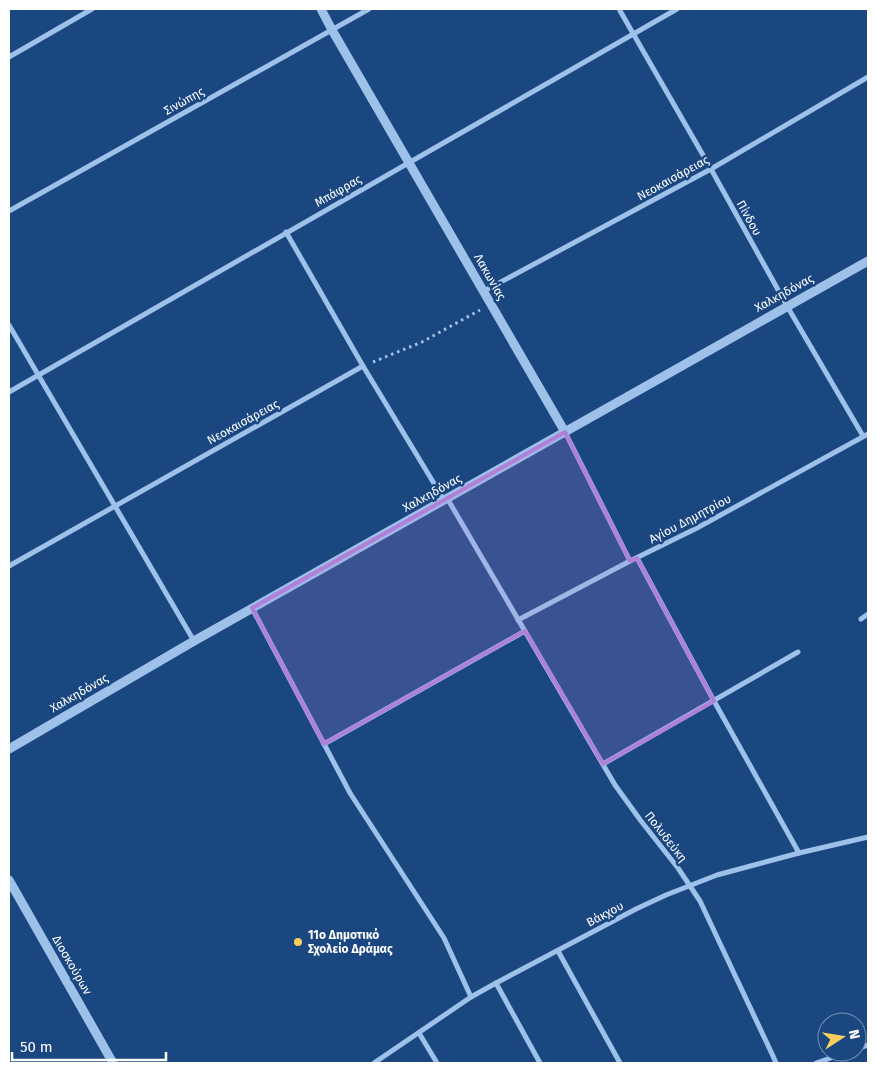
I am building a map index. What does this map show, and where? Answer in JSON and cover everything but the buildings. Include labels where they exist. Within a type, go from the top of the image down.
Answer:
[{"type":"street","points":[[9,57],[92,9]]},
{"type":"street","name":"Λακωνίας","points":[[322,9],[332,30],[565,432],[630,561]]},
{"type":"street","name":"Σινώπης","points":[[9,211],[369,9]]},
{"type":"street","name":"Πίνδου","points":[[619,9],[787,306],[866,435]]},
{"type":"street","name":"Μπάφρας","points":[[9,392],[677,9]]},
{"type":"street","name":"Νεοκαισάρειας","points":[[484,291],[711,169],[868,77]]},
{"type":"street","name":"Πολυδεύκη","points":[[286,232],[363,366],[525,631],[603,764],[632,810],[690,885],[700,901],[776,1063]]},
{"type":"street","name":"Χαλκηδόνας","points":[[9,749],[252,608],[868,261]]},
{"type":"street","points":[[9,325],[194,641]]},
{"type":"street","name":"Νεοκαισάρειας","points":[[9,566],[363,366]]},
{"type":"street","name":"Αγίου Δημητρίου","points":[[518,620],[712,520],[866,435]]},
{"type":"street","points":[[638,558],[714,701],[799,853]]},
{"type":"street","points":[[252,608],[350,793],[444,938],[471,997]]},
{"type":"street","points":[[861,618],[868,614]]},
{"type":"street","points":[[324,744],[525,631]]},
{"type":"street","points":[[603,764],[798,652]]},
{"type":"street","name":"Βάκχου","points":[[374,1063],[471,997],[666,894],[717,875],[868,837]]},
{"type":"street","name":"Διοσκούρων","points":[[9,880],[113,1063]]},
{"type":"street","points":[[558,951],[620,1063]]},
{"type":"street","points":[[496,983],[540,1063]]},
{"type":"street","points":[[419,1034],[437,1063]]},
{"type":"path","points":[[363,366],[422,342],[492,304]]},
{"type":"highlighted area","points":[[565,432],[630,561],[637,558],[714,701],[603,764],[525,631],[324,744],[252,608]]},
{"type":"place","name":"11ο Δημοτικό Σχολείο Δράμας","points":[[298,942]]}]
